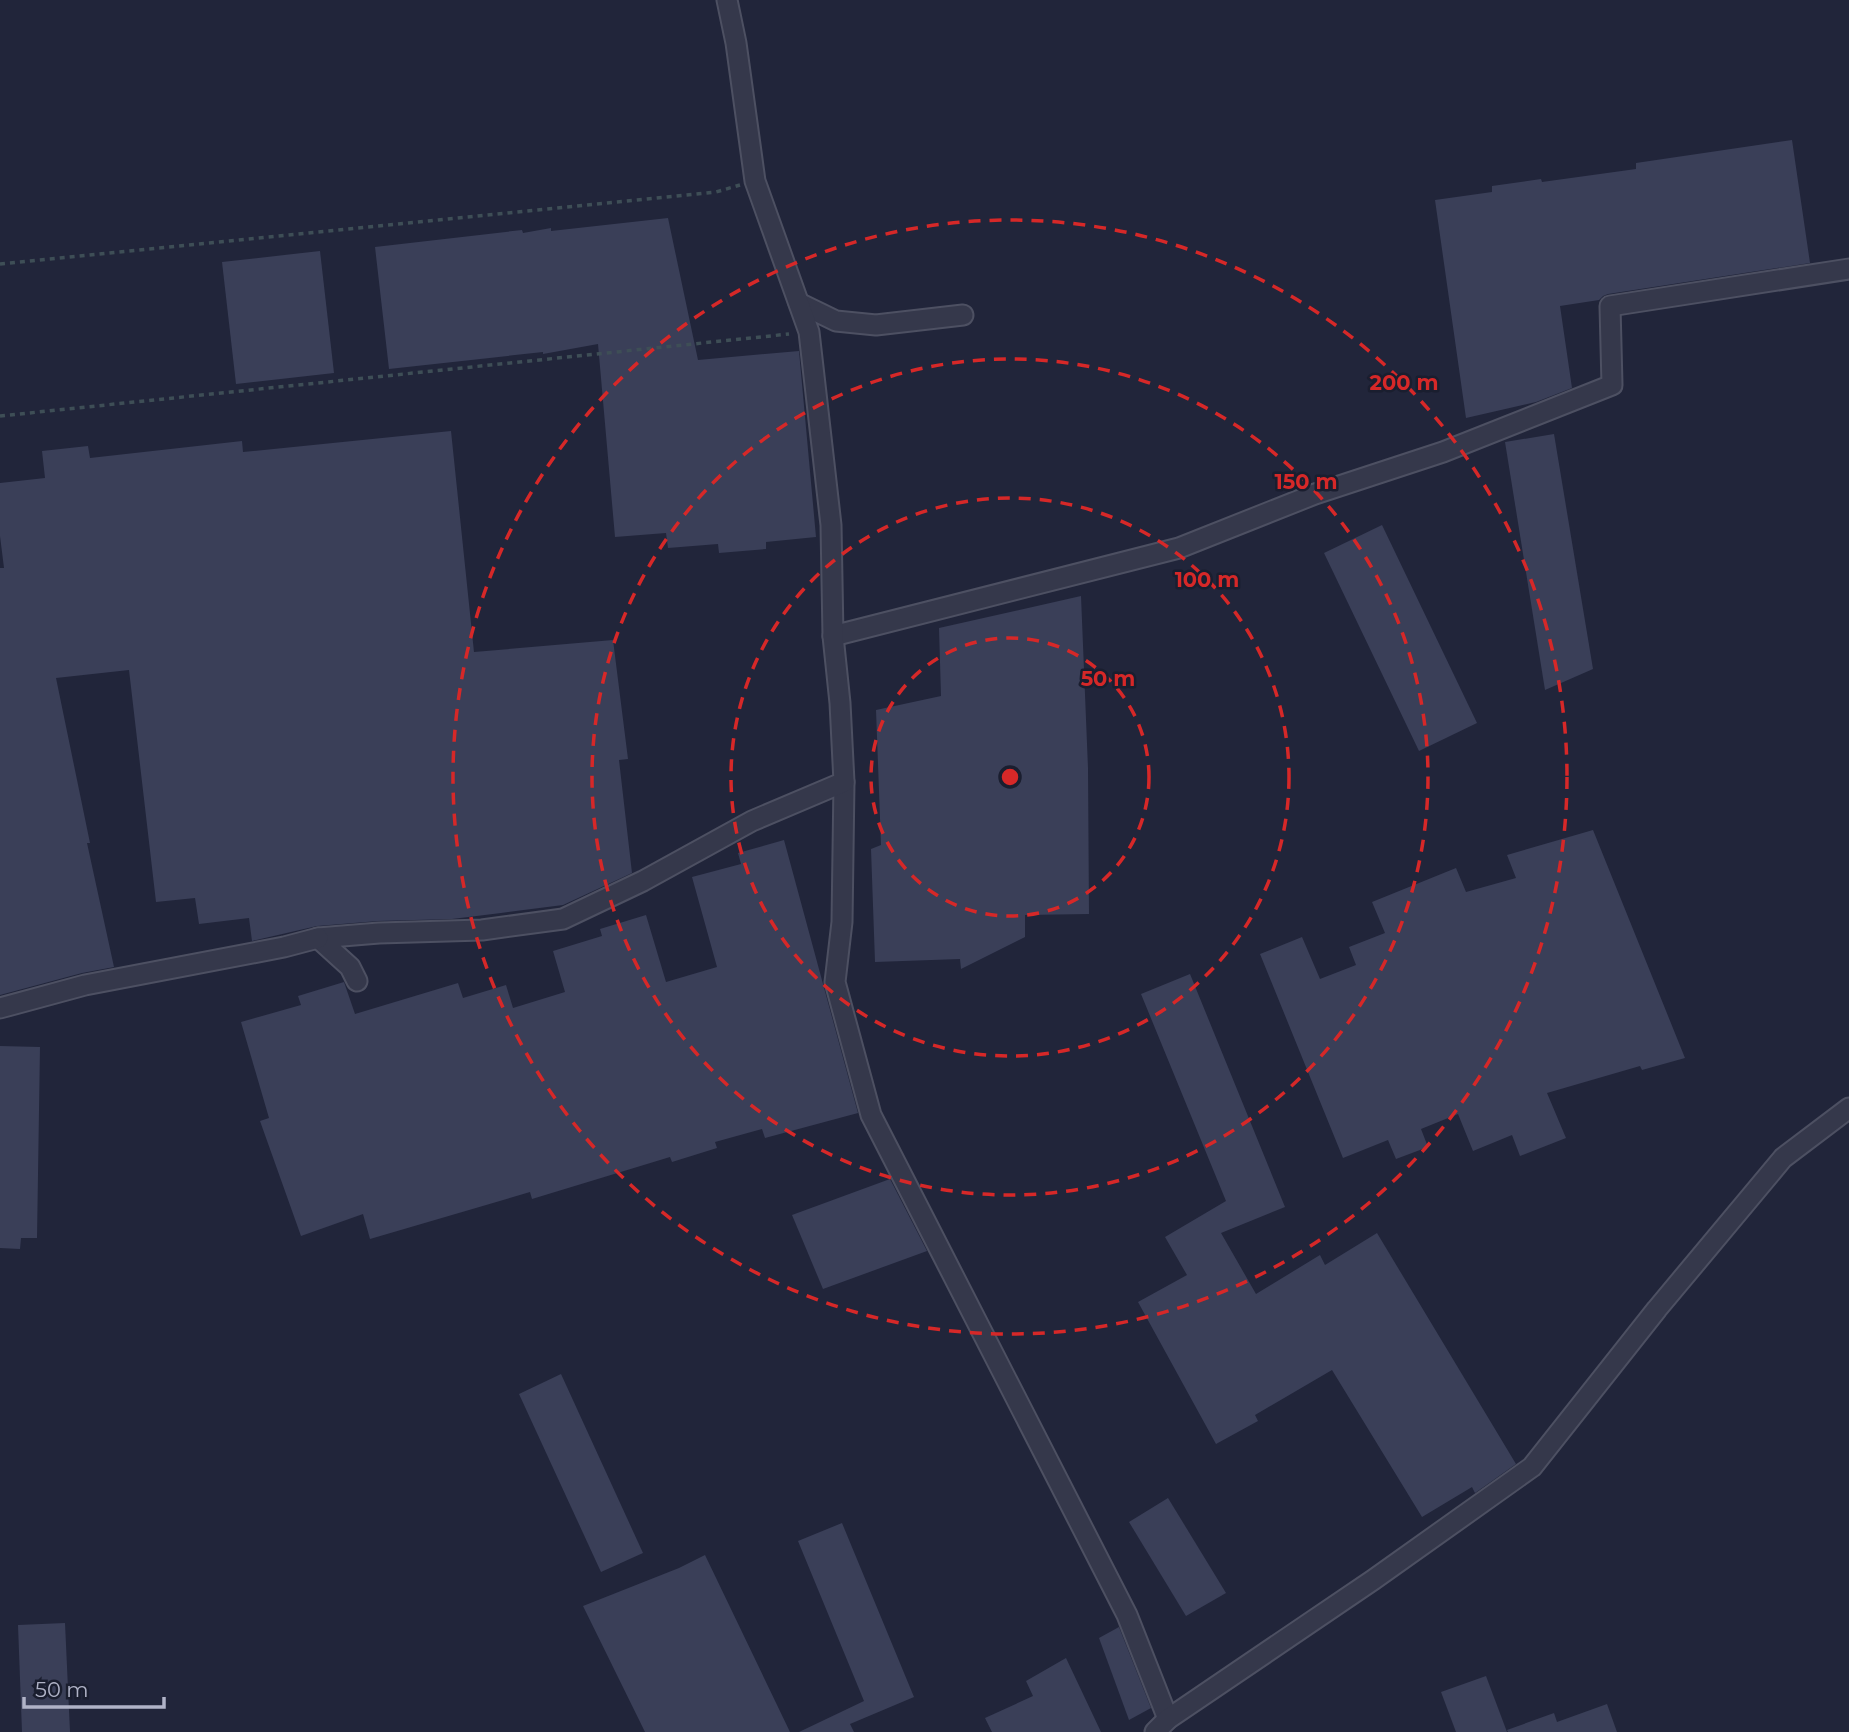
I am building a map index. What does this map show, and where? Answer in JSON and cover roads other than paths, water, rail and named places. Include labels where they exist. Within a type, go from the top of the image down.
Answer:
[{"type":"street","points":[[727,0],[736,43],[755,181],[808,332],[831,525],[833,636],[844,782],[842,922],[835,982],[871,1115],[1127,1615],[1162,1726],[1532,1467],[1657,1309],[1783,1158],[1849,1108]]},
{"type":"street","points":[[833,636],[1179,548],[1315,495],[1443,452],[1612,385],[1610,306],[1849,269]]},
{"type":"street","points":[[799,303],[836,321],[876,325],[962,315]]},
{"type":"street","points":[[0,1008],[85,985],[318,938],[482,930],[563,919],[643,881],[752,821],[844,782]]},
{"type":"street","points":[[318,938],[350,967],[357,981]]}]
